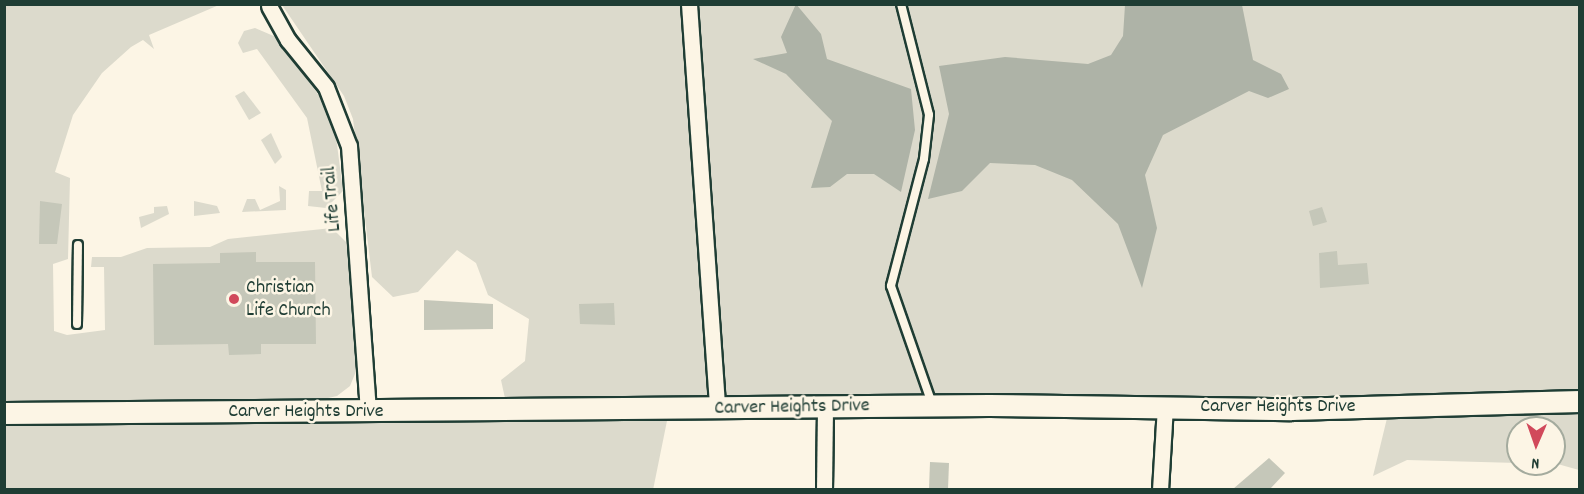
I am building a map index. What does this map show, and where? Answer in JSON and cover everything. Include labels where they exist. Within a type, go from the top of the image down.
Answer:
[{"type":"street","points":[[688,4],[708,331],[717,409]]},
{"type":"street","name":"Life Trail","points":[[269,6],[288,40],[326,87],[349,146],[368,411]]},
{"type":"street","name":"Carver Heights Drive","points":[[4,414],[933,406],[1165,407],[1580,401]]},
{"type":"street","points":[[824,489],[825,407]]},
{"type":"street","points":[[1160,489],[1165,407]]},
{"type":"lane","points":[[901,4],[929,115],[924,159],[891,286],[933,406]]},
{"type":"lane","points":[[77,324],[78,245]]},
{"type":"shaded area","points":[[796,4],[821,34],[827,59],[911,89],[915,130],[901,192],[874,174],[847,174],[830,187],[811,188],[832,121],[786,74],[753,59],[787,53],[781,37]]},
{"type":"shaded area","points":[[4,5],[219,5],[149,35],[154,49],[143,40],[131,47],[102,73],[73,115],[55,172],[70,178],[68,259],[53,264],[54,331],[67,335],[105,330],[104,267],[91,267],[92,257],[121,257],[147,248],[210,247],[228,239],[332,228],[348,244],[357,369],[350,386],[337,396],[297,405],[5,408]]},
{"type":"shaded area","points":[[282,5],[1579,5],[1579,393],[506,403],[501,380],[525,361],[529,319],[488,295],[476,263],[457,250],[418,292],[393,297],[372,277],[353,119],[344,96]]},
{"type":"shaded area","points":[[1125,5],[1242,5],[1253,60],[1281,74],[1289,89],[1268,98],[1249,91],[1163,135],[1145,175],[1157,228],[1142,288],[1118,224],[1072,180],[1035,165],[990,163],[962,191],[928,199],[949,114],[939,66],[1005,57],[1088,64],[1111,55],[1123,36]]},
{"type":"shaded area","points":[[255,28],[276,37],[320,97],[335,129],[343,191],[326,208],[308,206],[309,191],[322,191],[307,118],[257,49],[243,53],[238,43],[244,31]]},
{"type":"shaded area","points":[[244,91],[261,113],[249,120],[235,96]]},
{"type":"shaded area","points":[[271,133],[282,157],[275,164],[261,140]]},
{"type":"shaded area","points":[[279,186],[286,190],[286,210],[242,212],[247,199],[255,199],[260,210],[280,201]]},
{"type":"shaded area","points":[[194,201],[217,206],[220,213],[194,216]]},
{"type":"shaded area","points":[[167,206],[169,214],[141,228],[139,217],[154,213],[154,207]]},
{"type":"shaded area","points":[[669,411],[653,490],[5,489],[4,426],[299,422],[298,413]]},
{"type":"shaded area","points":[[1579,413],[1579,470],[1566,466],[1566,416],[1506,416],[1506,463],[1407,460],[1373,476],[1388,414]]},
{"type":"building","points":[[40,201],[62,204],[57,244],[39,244]]},
{"type":"building","points":[[1322,207],[1327,222],[1313,226],[1309,211]]},
{"type":"building","points":[[1337,251],[1338,265],[1367,263],[1369,284],[1320,288],[1319,253]]},
{"type":"building","name":"Christian Life Church","points":[[256,252],[256,262],[315,262],[316,344],[261,344],[261,354],[229,355],[228,344],[154,345],[153,264],[220,263],[220,253]]},
{"type":"building","points":[[424,300],[493,304],[493,329],[424,330]]},
{"type":"building","points":[[614,303],[615,325],[580,324],[579,304]]},
{"type":"building","points":[[1269,458],[1285,473],[1270,489],[1233,489]]},
{"type":"building","points":[[930,462],[949,463],[948,489],[929,489]]},
{"type":"place","name":"Christian Life Church","points":[[234,299]]}]
